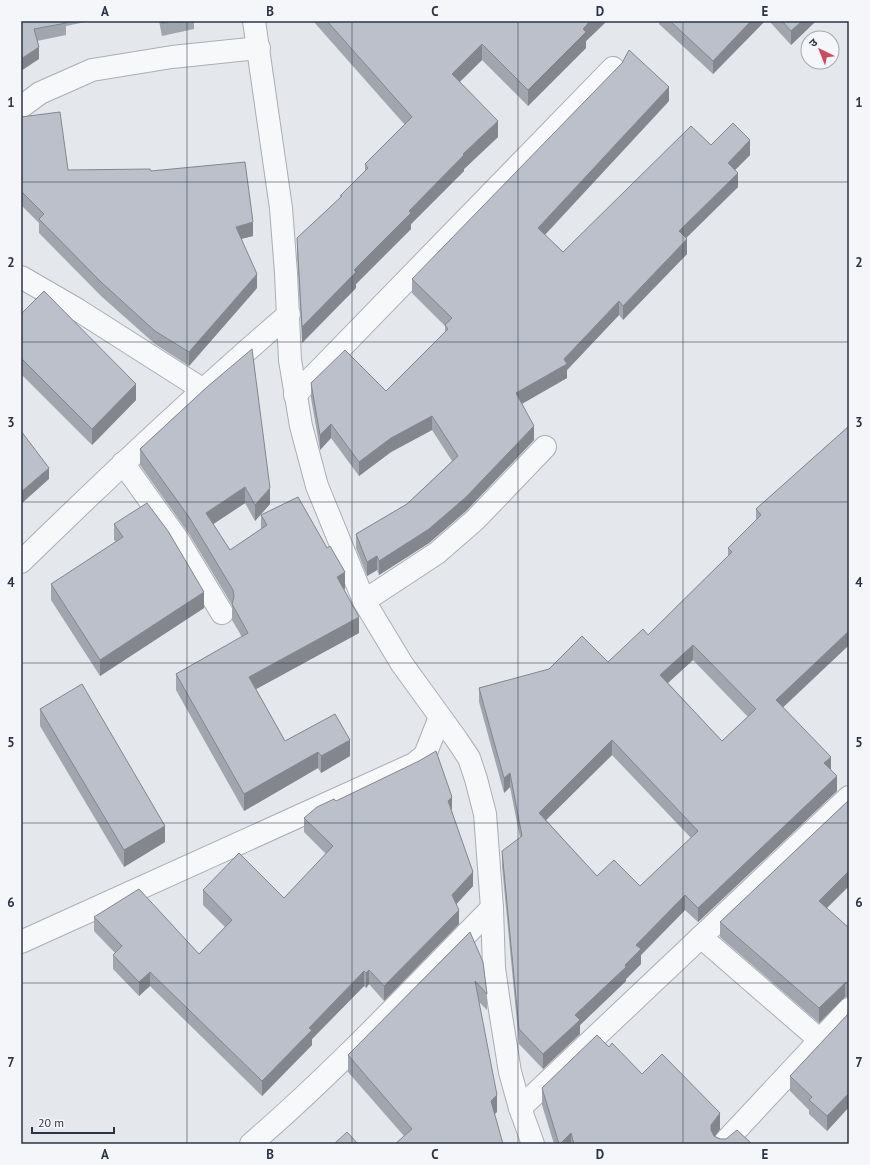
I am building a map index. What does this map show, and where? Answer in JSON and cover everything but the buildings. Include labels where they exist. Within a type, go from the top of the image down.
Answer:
[{"type":"street","points":[[254,21],[281,208],[289,314],[290,360],[295,395],[317,486],[364,601],[402,664],[469,758],[476,778],[485,814],[492,908],[494,968],[510,1072],[520,1108],[533,1144]]},
{"type":"street","points":[[21,107],[40,93],[92,70],[172,57],[259,48]]},
{"type":"street","points":[[295,395],[613,68]]},
{"type":"street","points":[[21,277],[78,310],[202,389]]},
{"type":"street","points":[[21,562],[202,389],[289,314]]},
{"type":"street","points":[[364,601],[437,553],[475,520],[545,447]]},
{"type":"street","points":[[123,463],[178,540],[222,613]]},
{"type":"street","points":[[21,942],[414,764],[424,755],[440,718]]},
{"type":"street","points":[[520,1108],[701,936],[847,804]]},
{"type":"street","points":[[251,1144],[305,1095],[492,908]]},
{"type":"street","points":[[701,936],[821,1042]]},
{"type":"street","points":[[723,1144],[821,1042],[849,1009]]}]
